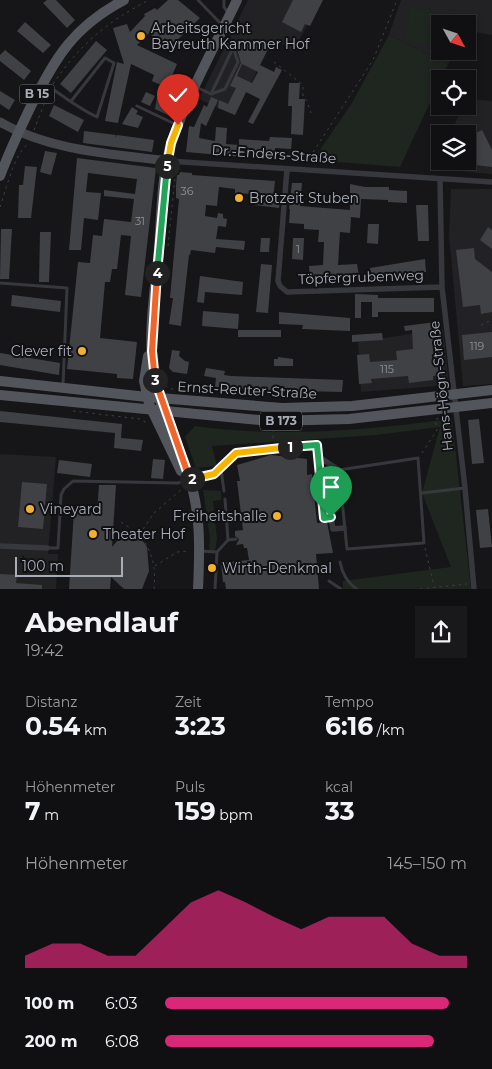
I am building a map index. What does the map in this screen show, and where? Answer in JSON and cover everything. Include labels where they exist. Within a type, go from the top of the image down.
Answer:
[{"type":"main road","points":[[190,486],[151,411],[147,397],[145,377],[153,318],[162,213],[173,161],[171,143],[195,87],[237,0]]},
{"type":"main road","name":"B 15","points":[[0,176],[42,82],[68,42],[118,1]]},
{"type":"main road","name":"Dr.-Enders-Straße","points":[[0,122],[51,142],[87,151],[173,161]]},
{"type":"main road","points":[[153,318],[153,366],[160,398],[190,486],[200,531],[198,589]]},
{"type":"main road","name":"Ernst-Reuter-Straße","points":[[0,382],[239,405],[300,408],[352,406],[492,390]]},
{"type":"main road","name":"Ernst-Reuter-Straße","points":[[0,394],[151,411],[270,421],[349,419],[456,411],[492,403]]},
{"type":"street","name":"Dr.-Enders-Straße","points":[[173,161],[492,182]]},
{"type":"street","name":"Töpfergrubenweg","points":[[287,169],[278,281],[282,289],[287,292],[442,287]]},
{"type":"street","name":"Hans-Högn-Straße","points":[[440,180],[442,287],[455,393],[474,586]]},
{"type":"street","points":[[190,486],[221,470],[236,453],[273,444],[317,445],[324,518],[331,517],[332,529],[344,528]]},
{"type":"street","points":[[319,457],[339,470]]},
{"type":"street","points":[[0,546],[48,548]]},
{"type":"lane","points":[[198,0],[224,26]]},
{"type":"lane","points":[[224,0],[224,8],[230,15]]},
{"type":"lane","points":[[195,87],[211,94],[226,89],[238,62],[233,47],[218,39]]},
{"type":"lane","points":[[211,94],[233,47]]},
{"type":"lane","points":[[42,82],[72,100],[83,110],[97,117],[114,63],[105,58],[72,100]]},
{"type":"lane","points":[[137,106],[178,125]]},
{"type":"lane","points":[[0,283],[67,288],[62,388]]},
{"type":"lane","points":[[418,458],[422,493],[424,543],[346,549],[339,470],[418,458]]},
{"type":"lane","points":[[221,470],[224,491]]},
{"type":"lane","points":[[48,548],[58,548],[61,495],[64,489],[74,481],[178,483],[190,486]]},
{"type":"lane","points":[[422,493],[465,488]]},
{"type":"lane","points":[[225,500],[228,540]]},
{"type":"lane","points":[[215,589],[217,552],[228,540],[236,539]]},
{"type":"lane","points":[[200,551],[217,552]]},
{"type":"lane","points":[[340,562],[350,584],[357,589]]},
{"type":"lane","points":[[329,581],[341,589]]},
{"type":"path","points":[[301,170],[374,60],[397,0]]},
{"type":"path","points":[[274,62],[303,84],[303,96],[308,101],[311,113]]},
{"type":"path","points":[[168,251],[173,189],[173,161]]},
{"type":"path","points":[[481,325],[492,320]]},
{"type":"path","points":[[162,382],[164,385],[179,391]]},
{"type":"path","points":[[69,411],[140,419],[149,424]]},
{"type":"path","points":[[435,420],[456,411]]},
{"type":"path","points":[[418,458],[437,430],[435,424]]},
{"type":"path","points":[[273,431],[273,444]]},
{"type":"path","points":[[139,535],[154,513],[181,489],[190,486]]},
{"type":"path","points":[[121,522],[139,535],[149,548],[155,566],[154,589]]},
{"type":"path","points":[[424,543],[434,586]]},
{"type":"path","points":[[155,566],[177,552],[200,551]]},
{"type":"path","points":[[420,589],[434,586],[474,586]]},
{"type":"shaded area","points":[[248,0],[320,0],[293,52],[277,40],[269,47],[235,115],[199,99]]},
{"type":"shaded area","points":[[401,0],[492,0],[492,35],[476,32],[476,15],[431,15],[431,56],[389,35]]},
{"type":"shaded area","points":[[411,7],[458,15],[431,15],[431,44],[405,40]]},
{"type":"shaded area","points":[[389,35],[431,56],[431,60],[440,60],[448,64],[445,70],[431,70],[431,100],[400,167],[313,160],[352,103]]},
{"type":"shaded area","points":[[440,60],[450,60],[448,64]]},
{"type":"shaded area","points":[[476,100],[492,101],[492,174],[448,170],[476,170],[476,125],[455,125],[458,115],[476,115]]},
{"type":"shaded area","points":[[451,189],[492,189],[492,384],[463,386],[449,235]]},
{"type":"shaded area","points":[[443,329],[449,385],[361,392],[358,342]]},
{"type":"shaded area","points":[[452,419],[471,589],[343,589],[343,581],[451,567],[422,493],[440,427],[376,435],[212,446],[217,466],[196,468],[185,437],[195,426],[259,432],[291,432],[356,429]]},
{"type":"shaded area","points":[[0,454],[56,457],[48,554],[58,554],[56,589],[0,589]]},
{"type":"shaded area","points":[[203,490],[221,491],[221,500],[213,501],[217,539],[215,551],[209,551],[210,538]]},
{"type":"building","points":[[47,0],[56,0],[75,20],[67,28],[43,3]]},
{"type":"building","points":[[168,0],[178,0],[200,18],[172,45],[165,38],[160,43],[149,33],[137,45],[177,64],[167,88],[152,81],[154,75],[131,64],[118,123],[105,121],[117,62],[124,64],[113,28],[127,24],[130,32],[145,16],[144,14],[155,8],[157,10]]},
{"type":"building","points":[[293,0],[323,0],[310,26],[305,24],[301,32],[282,22]]},
{"type":"building","points":[[25,22],[51,45],[43,53],[17,31]]},
{"type":"building","points":[[245,39],[258,45],[260,42],[269,47],[260,65],[274,72],[276,67],[282,70],[253,124],[248,122],[260,99],[246,92],[235,115],[218,108],[219,100],[228,104],[236,88],[230,86],[241,63],[237,49],[241,47]],"holes":[[[242,64],[258,72],[252,83],[237,76]]]},
{"type":"building","points":[[96,41],[107,50],[71,93],[60,84]]},
{"type":"building","points":[[5,50],[31,71],[24,80],[0,61],[0,55]]},
{"type":"building","points":[[289,83],[300,83],[299,99],[305,99],[303,135],[291,134],[292,106],[288,106]]},
{"type":"building","points":[[0,91],[15,100],[9,110],[0,104]]},
{"type":"building","points":[[146,92],[155,96],[150,106],[141,102]]},
{"type":"building","points":[[157,97],[176,104],[170,116],[155,109]]},
{"type":"building","points":[[211,97],[218,100],[206,126],[201,123],[199,138],[215,141],[216,127],[227,128],[226,144],[239,145],[239,139],[269,141],[270,137],[292,138],[291,149],[275,148],[275,153],[245,151],[244,157],[186,152],[189,126],[194,127],[204,105],[207,107]]},
{"type":"building","points":[[54,105],[84,120],[78,132],[49,116]]},
{"type":"building","points":[[132,107],[138,111],[136,114],[143,117],[138,128],[122,124]]},
{"type":"building","points":[[482,130],[492,150],[492,167],[476,165],[476,133]]},
{"type":"building","points":[[84,131],[116,135],[115,138],[117,135],[154,140],[152,152],[83,143]]},
{"type":"building","points":[[45,151],[57,153],[51,175],[40,172]]},
{"type":"building","points":[[77,158],[156,168],[141,297],[125,295],[131,236],[121,235],[117,269],[112,269],[110,282],[105,282],[100,338],[137,342],[133,379],[117,378],[117,374],[67,369],[78,262],[90,263],[93,235],[102,236],[104,219],[131,222],[134,199],[104,196],[104,190],[135,194],[137,179],[88,173],[86,192],[101,193],[98,220],[84,218],[81,250],[69,250]]},
{"type":"building","points":[[25,166],[37,167],[31,218],[18,218],[19,185],[23,185]]},
{"type":"building","points":[[180,172],[192,173],[192,175],[275,181],[273,199],[280,200],[279,208],[253,205],[254,194],[235,193],[235,189],[219,187],[217,206],[206,205],[205,216],[217,218],[218,213],[223,214],[223,218],[227,219],[226,227],[218,226],[216,239],[245,241],[244,250],[216,247],[215,253],[191,250],[181,326],[169,324],[173,298],[170,298],[179,199],[176,198],[176,185],[177,175]]},
{"type":"building","points":[[292,183],[302,183],[300,206],[350,210],[350,184],[365,187],[389,187],[389,190],[407,191],[407,203],[361,199],[360,218],[351,217],[350,233],[340,232],[338,265],[357,264],[359,276],[310,277],[309,266],[323,265],[324,242],[318,242],[319,230],[304,229],[304,224],[289,223]]},
{"type":"building","points":[[416,205],[428,205],[429,241],[418,241]]},
{"type":"building","points":[[368,224],[379,224],[378,244],[367,243]]},
{"type":"building","points":[[488,227],[492,230],[492,249],[480,240]]},
{"type":"building","points":[[1,229],[12,229],[9,279],[0,279]]},
{"type":"building","points":[[40,232],[51,232],[49,282],[39,282]]},
{"type":"building","points":[[261,238],[270,238],[269,252],[260,252]]},
{"type":"building","points":[[293,238],[304,238],[303,260],[292,259]]},
{"type":"building","points":[[474,248],[475,259],[492,272],[492,312],[481,314],[480,305],[463,307],[456,250]]},
{"type":"building","points":[[425,259],[426,272],[371,279],[370,268]]},
{"type":"building","points":[[261,264],[272,265],[268,313],[256,312]]},
{"type":"building","points":[[200,276],[243,282],[242,295],[205,292],[204,303],[197,302]]},
{"type":"building","points":[[355,294],[378,295],[378,298],[434,298],[434,312],[378,312],[378,317],[372,317],[372,302],[361,302],[361,318],[355,318]]},
{"type":"building","points":[[12,295],[61,301],[60,312],[11,306]]},
{"type":"building","points":[[203,311],[239,314],[238,329],[202,326]]},
{"type":"building","points":[[279,312],[350,318],[350,331],[302,329],[303,325],[279,324]]},
{"type":"building","points":[[436,322],[437,333],[439,332],[443,375],[433,376],[433,380],[409,383],[408,376],[371,379],[372,383],[359,384],[357,355],[369,354],[370,362],[397,360],[396,351],[413,349],[412,330],[405,331],[404,326]]},
{"type":"building","points":[[238,330],[281,330],[281,337],[238,337]]},
{"type":"building","points":[[492,332],[492,357],[464,360],[462,335]]},
{"type":"building","points":[[382,333],[383,340],[352,342],[352,335]]},
{"type":"building","points":[[172,350],[180,351],[179,356],[189,362],[187,374],[173,372],[169,368]]},
{"type":"building","points":[[0,353],[60,363],[59,375],[0,365]]},
{"type":"building","points":[[278,357],[293,359],[293,366],[274,366],[274,359],[278,359]]},
{"type":"building","points":[[206,368],[225,371],[224,375],[231,376],[343,380],[342,392],[215,387],[216,378],[204,376]]},
{"type":"building","points":[[0,411],[122,424],[121,438],[143,440],[141,451],[114,448],[115,433],[0,422]]},
{"type":"building","points":[[479,419],[484,463],[472,464],[468,420]]},
{"type":"building","points":[[271,455],[307,459],[307,475],[312,474],[317,523],[327,522],[333,553],[316,554],[319,589],[226,589],[225,582],[223,582],[221,563],[249,560],[247,548],[244,548],[243,544],[236,545],[239,539],[235,536],[235,531],[243,530],[237,481],[240,481],[237,465]]},
{"type":"building","points":[[153,459],[165,460],[163,479],[151,478]]},
{"type":"building","points":[[59,460],[92,464],[90,477],[57,473]]},
{"type":"building","points":[[22,482],[47,484],[43,529],[18,527]]},
{"type":"building","name":"Theater Hof","points":[[99,485],[116,485],[112,547],[125,532],[134,541],[139,536],[147,547],[149,571],[142,589],[124,589],[111,577],[110,589],[69,589],[74,511],[97,512]]},
{"type":"building","points":[[488,509],[492,547],[480,548],[476,510]]},
{"type":"building","points":[[0,574],[17,575],[16,583],[42,585],[42,589],[0,589]]},
{"type":"place","name":"Arbeitsgericht Bayreuth Kammer Hof","points":[[141,36]]},
{"type":"place","name":"Brotzeit Stuben","points":[[239,198]]},
{"type":"place","name":"Clever fit","points":[[82,351]]},
{"type":"place","name":"Vineyard","points":[[30,509]]},
{"type":"place","name":"Freiheitshalle","points":[[277,516]]},
{"type":"place","name":"Theater Hof","points":[[93,534]]},
{"type":"place","name":"Wirth-Denkmal","points":[[212,568]]},
{"type":"route","points":[[178,125],[171,143],[162,213],[152,351],[156,386],[190,480],[214,474],[221,470],[236,453],[317,445],[324,518],[331,517]]}]
